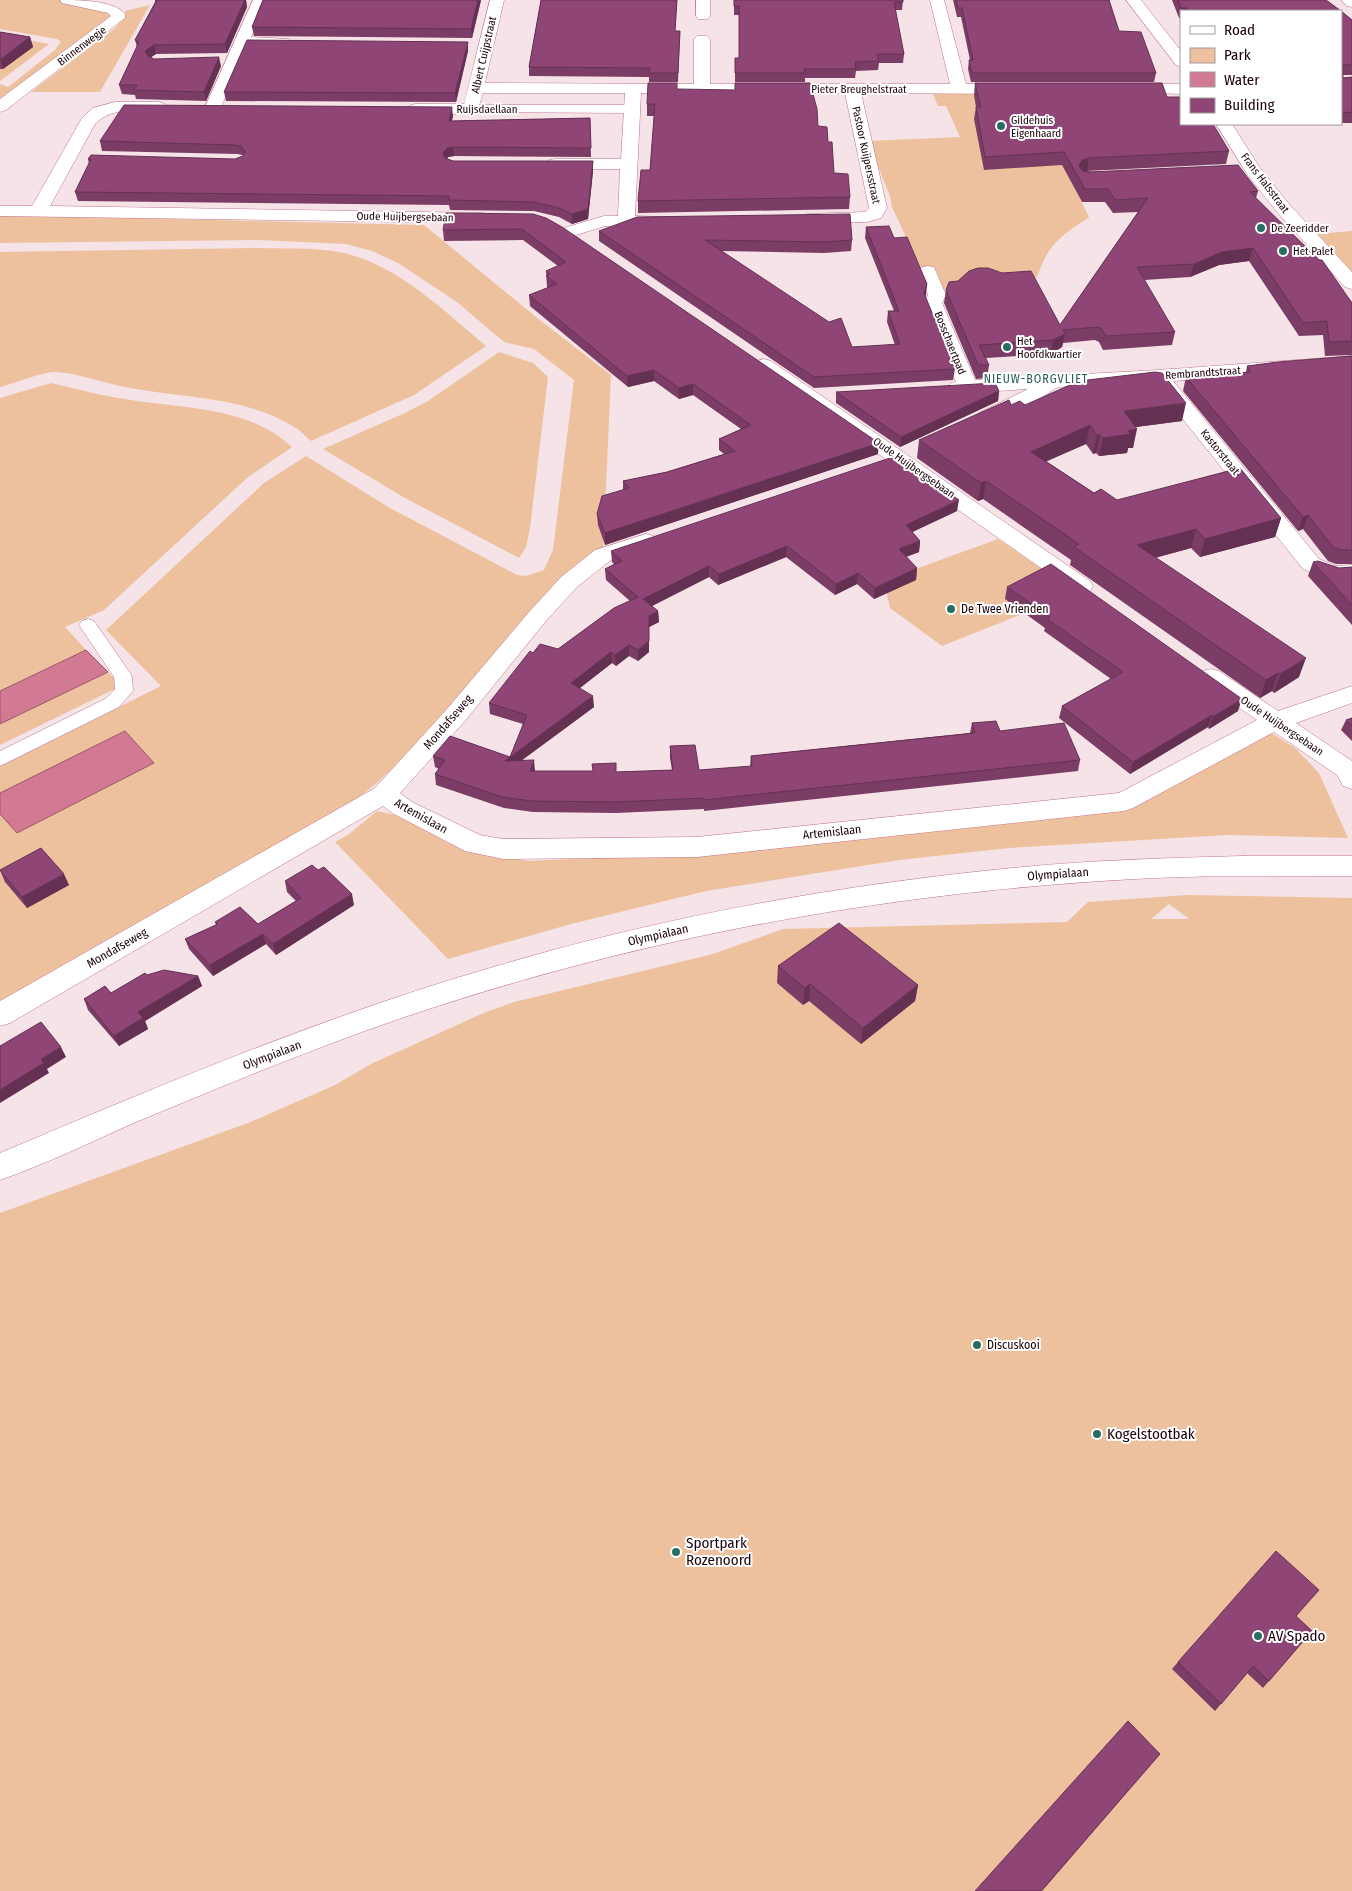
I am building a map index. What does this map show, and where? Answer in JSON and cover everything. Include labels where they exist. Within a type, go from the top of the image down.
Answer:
[{"type":"street","name":"Binnenwegje","points":[[0,107],[118,18],[118,14],[113,10],[67,0]]},
{"type":"street","name":"Albert Cuijpstraat","points":[[471,109],[476,88],[481,45],[497,0]]},
{"type":"street","points":[[703,0],[703,16]]},
{"type":"street","points":[[937,0],[959,89]]},
{"type":"street","points":[[1134,0],[1180,61]]},
{"type":"street","points":[[1348,0],[1352,2]]},
{"type":"street","points":[[213,107],[240,42],[260,1],[241,1]]},
{"type":"street","points":[[702,39],[702,88]]},
{"type":"street","points":[[240,42],[299,42]]},
{"type":"street","points":[[216,60],[234,59]]},
{"type":"street","name":"Pieter Breughelstraat","points":[[476,88],[1026,89]]},
{"type":"street","points":[[626,222],[632,88]]},
{"type":"street","name":"Pastoor Kuijpersstraat","points":[[800,218],[868,217],[875,214],[878,208],[852,89]]},
{"type":"street","points":[[1113,89],[1180,89]]},
{"type":"street","points":[[38,212],[88,121],[99,111],[115,107],[175,107]]},
{"type":"street","points":[[194,107],[233,107]]},
{"type":"street","name":"Ruijsdaellaan","points":[[402,109],[632,109]]},
{"type":"street","name":"Frans Halsstraat","points":[[1225,125],[1253,170],[1283,208],[1352,283]]},
{"type":"street","points":[[69,157],[88,158]]},
{"type":"street","points":[[541,164],[628,164]]},
{"type":"street","points":[[1234,171],[1253,170]]},
{"type":"street","name":"Oude Huijbergsebaan","points":[[0,211],[504,218]]},
{"type":"street","points":[[570,232],[604,222],[674,221]]},
{"type":"street","points":[[553,223],[586,243]]},
{"type":"street","name":"Bosschaertpad","points":[[928,271],[938,295],[934,303],[968,387]]},
{"type":"street","name":"Oude Huijbergsebaan","points":[[747,353],[810,396],[907,453],[1102,601]]},
{"type":"street","name":"Rembrandtstraat","points":[[938,388],[1158,376],[1352,362]]},
{"type":"street","name":"Kastorstraat","points":[[1158,376],[1311,564],[1334,573],[1352,572]]},
{"type":"street","name":"Rembrandtstraat","points":[[970,425],[1024,400],[1054,382]]},
{"type":"street","points":[[810,396],[839,394]]},
{"type":"street","points":[[871,466],[907,453]]},
{"type":"street","name":"Mondafseweg","points":[[0,1015],[384,794],[456,715],[537,616],[569,582],[603,555],[668,534]]},
{"type":"street","points":[[0,759],[112,702],[124,691],[123,677],[88,625]]},
{"type":"street","name":"Oude Huijbergsebaan","points":[[1192,664],[1274,722],[1346,769],[1352,780]]},
{"type":"street","name":"Artemislaan","points":[[384,794],[403,808],[474,844],[503,850],[697,847],[1124,802],[1274,722],[1352,694]]},
{"type":"street","name":"Olympialaan","points":[[0,1167],[202,1082],[312,1039],[402,1007],[493,978],[663,934],[770,912],[893,892],[1042,875],[1180,867],[1352,866]]},
{"type":"green space","points":[[0,0],[61,0],[110,11],[114,17],[8,99],[0,98],[0,84],[8,87],[55,50],[61,42],[57,39],[0,29]]},
{"type":"green space","points":[[150,5],[100,92],[31,92],[114,29],[124,18],[125,11]]},
{"type":"green space","points":[[0,35],[49,44],[0,81]]},
{"type":"green space","points":[[933,94],[1027,94],[1089,217],[1070,230],[1051,248],[1041,265],[1037,277],[1026,279],[963,278],[954,284],[954,289],[931,290],[892,207],[890,196],[868,141],[960,137],[946,106],[938,106]]},
{"type":"green space","points":[[0,215],[424,225],[536,317],[611,375],[603,555],[403,758],[377,783],[331,819],[0,1002],[0,814],[17,833],[125,731],[0,793],[0,766],[161,686],[106,630],[264,483],[306,456],[390,508],[517,575],[526,576],[544,570],[553,550],[574,380],[534,349],[504,342],[457,302],[398,263],[372,251],[346,244],[257,240],[0,243]]},
{"type":"green space","points":[[1352,231],[1352,275],[1318,234]]},
{"type":"green space","points":[[255,248],[318,249],[339,252],[380,266],[436,303],[486,346],[414,395],[311,441],[296,428],[277,418],[237,404],[130,388],[73,374],[50,372],[0,387],[0,252]]},
{"type":"green space","points":[[499,352],[533,363],[548,377],[530,528],[526,547],[519,558],[405,498],[323,449],[428,401]]},
{"type":"green space","points":[[51,383],[137,401],[219,412],[258,425],[276,434],[292,447],[248,477],[104,610],[65,627],[86,650],[0,691],[0,398]]},
{"type":"green space","points":[[998,539],[1048,573],[1025,613],[942,646],[890,608],[886,591],[888,579]]},
{"type":"green space","points":[[108,672],[121,686],[0,745],[0,724]]},
{"type":"green space","points":[[1270,732],[1295,748],[1319,773],[1348,838],[1227,835],[1009,848],[899,860],[706,891],[571,924],[448,959],[335,842],[348,835],[377,811],[400,816],[448,843],[469,851],[529,861],[700,853],[1114,812],[1130,810],[1145,799]]},
{"type":"green space","name":"Sportpark Rozenoord","points":[[1187,895],[1352,898],[1352,1891],[0,1891],[0,1213],[248,1123],[335,1085],[373,1063],[486,1012],[514,1002],[713,954],[783,929],[1067,922],[1088,902]],"holes":[[[1169,904],[1188,919],[1151,919]]]},
{"type":"water","points":[[86,650],[108,672],[0,724],[0,691]]},
{"type":"water","points":[[125,731],[154,763],[17,833],[0,814],[0,793]]},
{"type":"building","points":[[157,0],[245,0],[225,44],[154,45],[145,51],[148,56],[154,59],[219,57],[204,92],[134,90],[137,85],[119,85],[139,42],[135,40]]},
{"type":"building","points":[[263,0],[478,0],[471,29],[252,27]]},
{"type":"building","points":[[541,0],[677,0],[675,31],[680,31],[678,73],[649,73],[650,68],[529,67]]},
{"type":"building","points":[[734,0],[903,0],[903,2],[894,2],[904,54],[877,54],[879,61],[855,62],[856,69],[804,69],[805,73],[735,73],[735,58],[739,58],[739,6],[734,6]]},
{"type":"building","points":[[956,0],[1109,0],[1119,31],[1141,32],[1156,73],[972,73],[969,60],[973,60],[962,8],[958,8]]},
{"type":"building","points":[[1178,0],[1326,0],[1340,10],[1188,10],[1187,8],[1181,8]]},
{"type":"building","points":[[1342,12],[1352,20],[1352,65],[1343,65],[1343,78],[1352,77],[1352,112],[1342,113]]},
{"type":"building","points":[[0,32],[30,37],[0,60]]},
{"type":"building","points":[[247,40],[468,42],[455,93],[224,92]]},
{"type":"building","points":[[648,83],[677,83],[677,89],[735,90],[735,83],[810,83],[817,109],[818,126],[827,127],[828,142],[832,142],[834,173],[848,174],[850,197],[638,201],[641,170],[650,170],[655,104],[647,104]]},
{"type":"building","points":[[975,83],[1162,83],[1167,97],[1180,97],[1180,125],[1214,125],[1229,151],[1089,158],[1082,160],[1079,166],[1083,171],[1090,172],[1238,165],[1258,191],[1250,192],[1319,260],[1322,260],[1352,303],[1352,341],[1329,342],[1327,321],[1303,323],[1253,248],[1222,252],[1194,264],[1137,267],[1175,332],[1106,336],[1101,328],[1097,327],[1063,330],[1065,334],[1053,340],[979,345],[989,365],[978,365],[946,290],[949,282],[958,281],[969,271],[978,268],[988,268],[1002,273],[1031,271],[1060,325],[1148,198],[1115,200],[1108,189],[1085,189],[1064,152],[985,157],[976,107],[981,107]]},
{"type":"building","points":[[124,105],[452,107],[449,121],[590,118],[591,148],[453,147],[447,148],[443,153],[445,158],[453,161],[593,161],[588,209],[572,214],[559,208],[534,202],[449,200],[449,196],[75,192],[91,159],[88,159],[91,155],[235,159],[243,156],[245,151],[241,146],[235,145],[100,141]]},
{"type":"building","points":[[446,213],[533,214],[546,218],[562,227],[879,443],[605,533],[597,514],[602,496],[629,488],[623,481],[667,472],[735,451],[719,439],[751,425],[693,384],[679,388],[654,370],[627,376],[529,295],[557,284],[546,276],[550,274],[546,271],[566,262],[522,229],[443,230]]},
{"type":"building","points":[[850,214],[852,240],[825,242],[705,240],[829,322],[841,318],[852,347],[900,344],[888,311],[899,311],[866,227],[889,226],[894,238],[907,237],[927,284],[924,293],[955,369],[814,377],[599,231],[637,217]]},
{"type":"building","points":[[1352,356],[1352,550],[1341,550],[1333,547],[1308,515],[1303,517],[1186,377],[1251,372],[1247,366],[1278,362]]},
{"type":"building","points":[[1155,372],[1162,373],[1186,403],[1124,411],[1137,429],[1128,431],[1131,434],[1103,438],[1097,435],[1090,425],[1031,452],[1094,493],[1101,489],[1117,500],[1240,468],[1281,518],[1205,539],[1196,529],[1137,545],[1306,658],[1266,680],[1074,547],[1079,544],[986,481],[981,483],[919,440],[1009,400],[1011,405],[1020,401],[1025,405],[1079,381]]},
{"type":"building","points":[[995,383],[999,391],[901,437],[836,392]]},
{"type":"building","points":[[896,456],[959,500],[906,525],[920,541],[899,549],[917,568],[875,588],[858,573],[836,584],[787,546],[719,574],[709,566],[643,599],[658,611],[649,616],[649,641],[638,650],[629,645],[615,655],[611,652],[571,683],[593,696],[505,761],[534,760],[530,771],[593,771],[592,764],[616,763],[616,772],[673,770],[670,746],[695,745],[699,770],[752,766],[751,756],[975,733],[972,723],[996,721],[1000,731],[1064,723],[1080,760],[704,800],[704,798],[616,802],[532,801],[502,797],[435,774],[445,760],[433,756],[450,736],[510,757],[527,715],[489,703],[530,651],[533,653],[540,644],[558,649],[614,608],[638,597],[605,569],[622,561],[611,551]]},
{"type":"building","points":[[1318,561],[1339,568],[1352,567],[1352,605],[1313,562]]},
{"type":"building","points":[[1051,564],[1242,699],[1133,762],[1062,706],[1123,672],[1047,619],[1050,617],[1007,587]]},
{"type":"building","points":[[1352,718],[1352,726],[1346,720]]},
{"type":"building","points":[[41,848],[64,874],[22,897],[0,870]]},
{"type":"building","points":[[312,865],[318,870],[324,867],[352,894],[273,944],[263,934],[210,965],[185,939],[218,924],[215,922],[240,907],[258,924],[301,898],[285,881]]},
{"type":"building","points":[[839,923],[918,985],[863,1028],[810,984],[805,988],[778,966]]},
{"type":"building","points":[[164,970],[198,976],[138,1012],[143,1018],[114,1036],[84,999],[105,986],[111,993],[145,973],[147,975]]},
{"type":"building","points":[[41,1022],[61,1047],[41,1059],[44,1063],[0,1090],[0,1046]]},
{"type":"building","points":[[1276,1551],[1319,1590],[1296,1616],[1312,1631],[1269,1681],[1253,1666],[1221,1704],[1178,1662]]},
{"type":"building","points":[[1128,1721],[1160,1754],[1041,1891],[975,1891]]},
{"type":"place","name":"Gildehuis Eigenhaard","points":[[1001,126]]},
{"type":"place","name":"De Zeeridder","points":[[1261,228]]},
{"type":"place","name":"Het Palet","points":[[1283,251]]},
{"type":"place","name":"Het Hoofdkwartier","points":[[1007,347]]},
{"type":"place","name":"De Twee Vrienden","points":[[951,609]]},
{"type":"place","name":"Discuskooi","points":[[977,1345]]},
{"type":"place","name":"Kogelstootbak","points":[[1097,1434]]},
{"type":"place","name":"Sportpark Rozenoord","points":[[676,1552]]},
{"type":"place","name":"AV Spado","points":[[1258,1636]]},
{"type":"district","name":"NIEUW-BORGVLIET","points":[[1036,379]]}]
